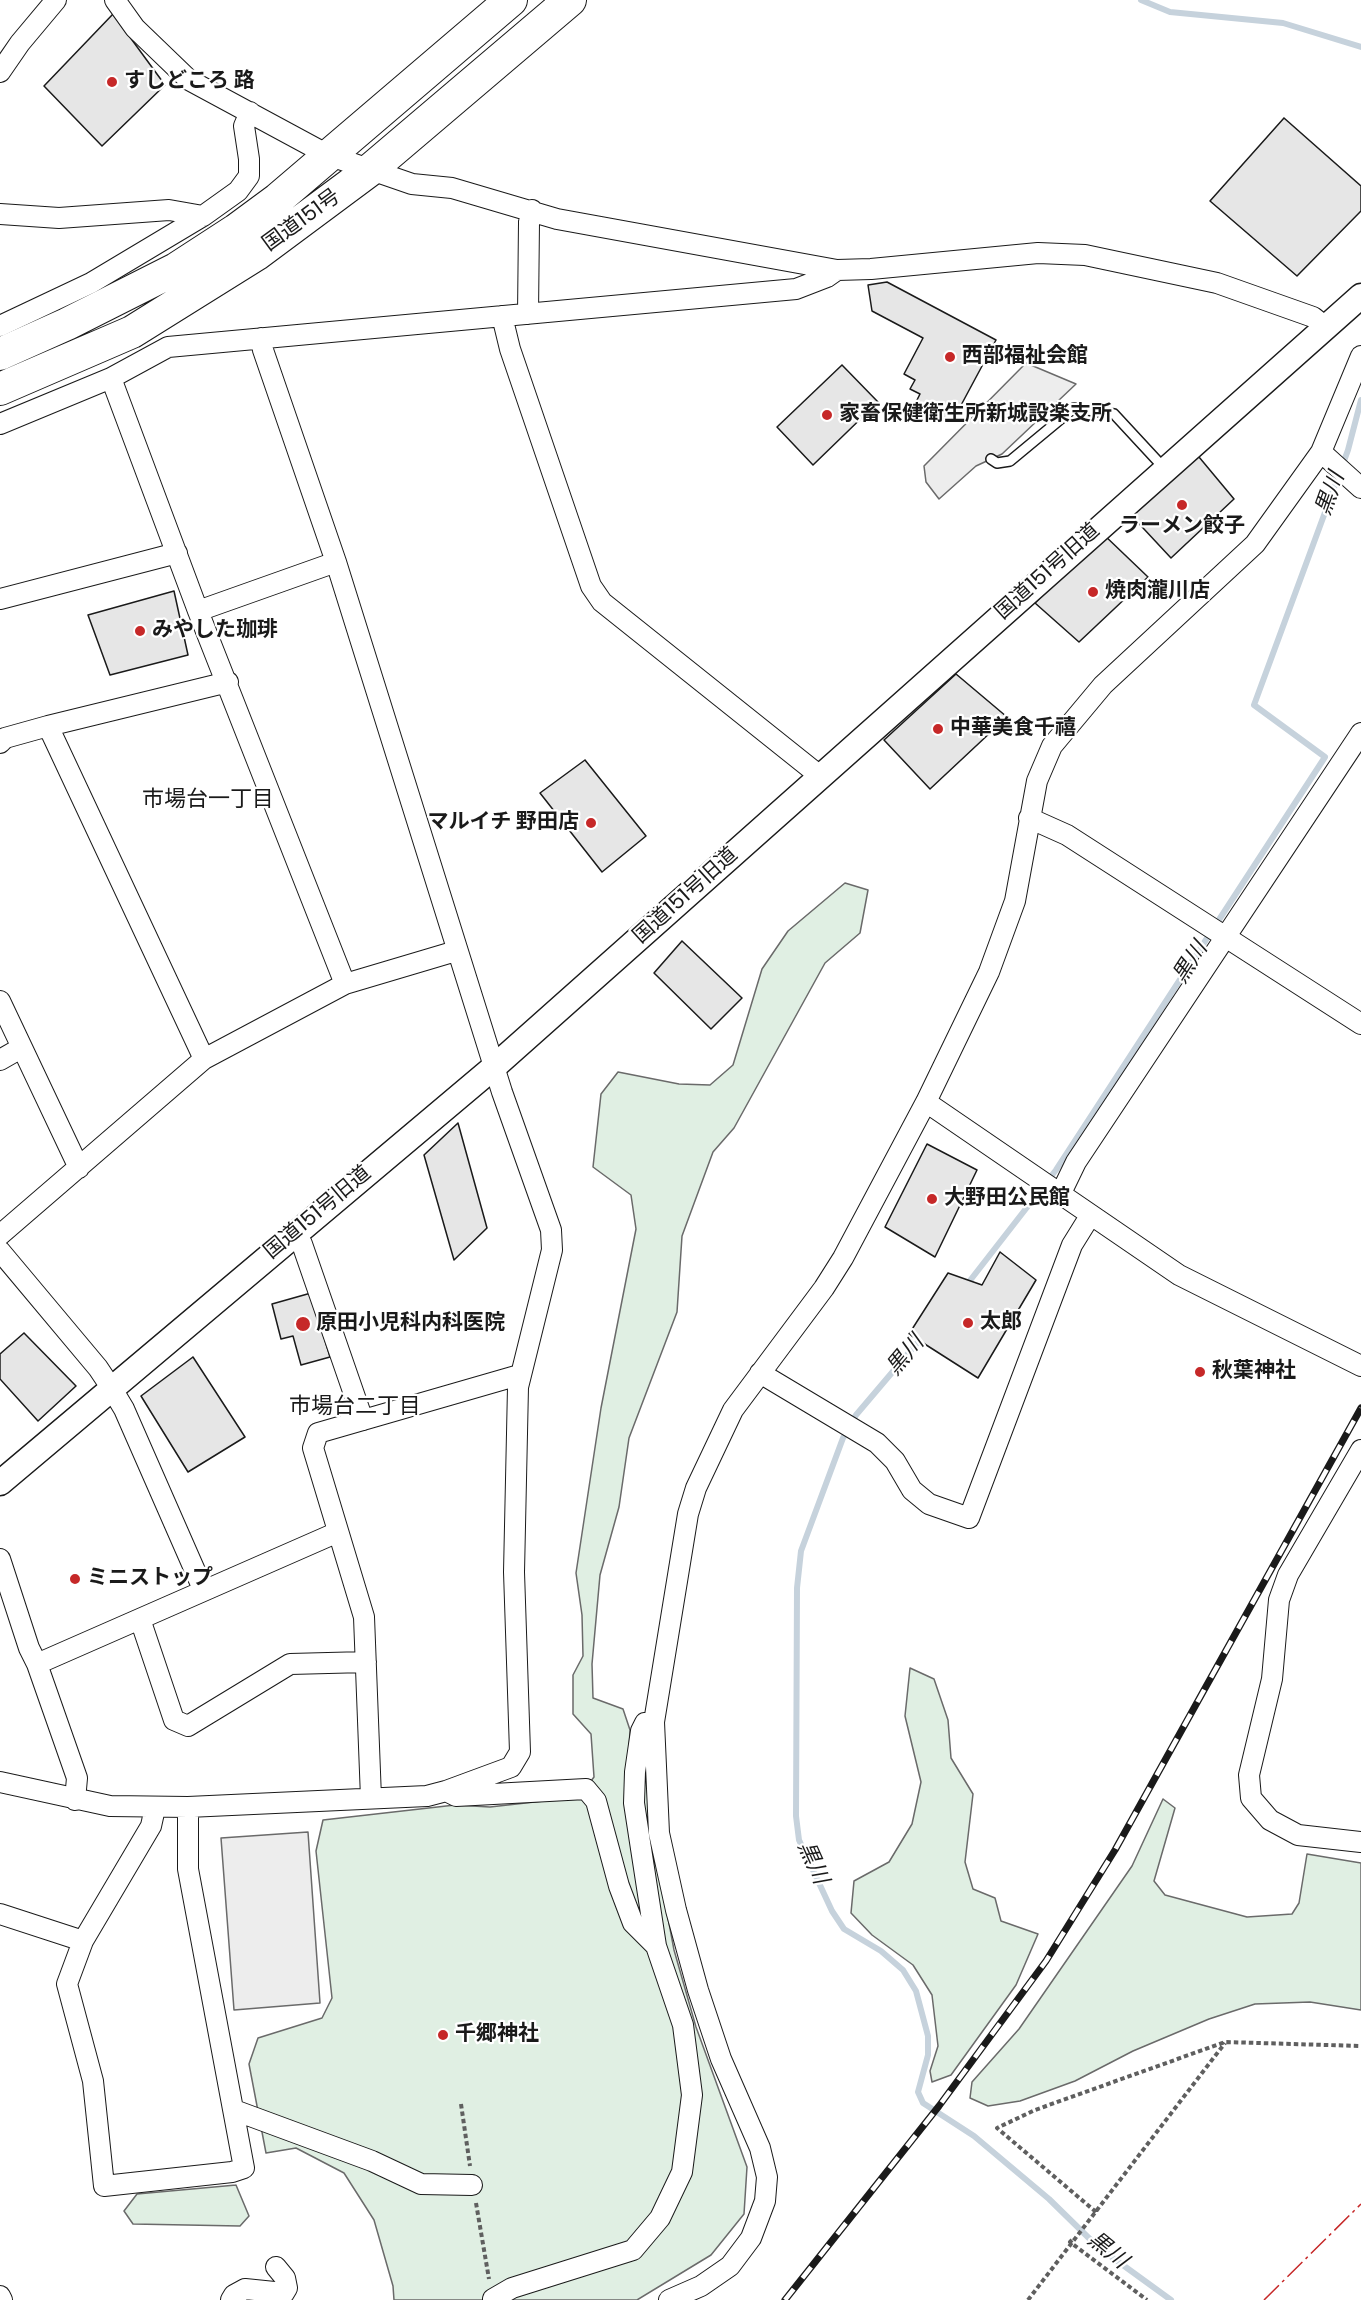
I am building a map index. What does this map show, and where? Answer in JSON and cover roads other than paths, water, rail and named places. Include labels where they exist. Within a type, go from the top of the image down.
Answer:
[{"type":"highway","name":"国道151号","points":[[0,354],[67,324],[176,268],[244,224],[328,156],[511,0]]},
{"type":"highway","name":"国道151号","points":[[0,389],[132,332],[257,254],[370,170],[570,0]]},
{"type":"street","points":[[0,72],[20,43],[56,0]]},
{"type":"street","points":[[115,0],[135,28],[189,80],[328,156],[412,184],[452,188],[557,219],[837,270],[872,269],[958,258],[1038,253],[1085,255],[1217,283],[1313,317],[1327,328]]},
{"type":"street","points":[[0,326],[91,283],[203,216],[238,191],[249,176],[244,126],[250,112]]},
{"type":"street","points":[[0,214],[59,218],[169,210],[203,216]]},
{"type":"street","points":[[528,314],[529,222],[532,210]]},
{"type":"street","points":[[0,424],[111,378],[168,347],[796,289],[827,277],[837,270]]},
{"type":"street","name":"国道151号旧道","points":[[0,1483],[294,1233],[494,1067],[1164,468],[1361,296]]},
{"type":"street","points":[[502,316],[513,359],[591,586],[602,602],[820,776]]},
{"type":"street","points":[[0,1782],[110,1806],[155,1808],[427,1796],[511,1767],[520,1752],[514,1572],[519,1375],[552,1250],[551,1230],[456,951],[336,562],[263,350],[261,338]]},
{"type":"street","points":[[669,2300],[701,2286],[730,2266],[752,2238],[765,2201],[767,2177],[760,2148],[721,2060],[676,1910],[659,1833],[654,1722],[688,1514],[696,1488],[723,1430],[760,1373],[824,1288],[843,1258],[926,1102],[989,972],[1015,901],[1037,781],[1052,746],[1103,685],[1255,544],[1325,456],[1361,356]]},
{"type":"street","points":[[111,378],[198,611],[228,682],[345,984]]},
{"type":"street","points":[[1325,456],[1356,483]]},
{"type":"street","points":[[0,598],[177,553]]},
{"type":"street","points":[[198,611],[336,562]]},
{"type":"street","points":[[0,742],[5,738],[48,726],[228,682]]},
{"type":"street","points":[[48,726],[204,1059]]},
{"type":"street","points":[[1060,1192],[1076,1162],[1361,733]]},
{"type":"street","points":[[1029,818],[1067,835],[1361,1024]]},
{"type":"street","points":[[0,1234],[80,1168],[204,1059],[345,984],[456,951]]},
{"type":"street","points":[[0,1001],[80,1168]]},
{"type":"street","points":[[0,1060],[21,1048]]},
{"type":"street","points":[[926,1102],[1035,1174],[1090,1216],[1179,1275],[1360,1363]]},
{"type":"street","points":[[760,1373],[877,1443],[895,1461],[912,1490],[929,1504],[969,1518],[1072,1245],[1090,1216]]},
{"type":"street","points":[[294,1233],[302,1244],[363,1420]]},
{"type":"street","points":[[0,1251],[98,1368],[112,1389],[124,1409],[203,1589]]},
{"type":"street","points":[[371,1798],[364,1617],[313,1448],[318,1433],[519,1375]]},
{"type":"street","points":[[1361,1450],[1288,1575],[1279,1599],[1272,1679],[1249,1775],[1251,1798],[1270,1820],[1298,1835],[1361,1842]]},
{"type":"street","points":[[37,1664],[203,1589],[338,1532]]},
{"type":"street","points":[[0,1559],[29,1648],[37,1664],[77,1778],[75,1800]]},
{"type":"street","points":[[140,1619],[174,1720],[188,1726],[290,1664],[366,1662]]},
{"type":"street","points":[[493,2299],[513,2288],[633,2250],[660,2218],[682,2172],[692,2095],[683,2025],[656,1946],[634,1803],[641,1731],[645,1723],[654,1722]]},
{"type":"street","points":[[446,1791],[456,1796],[586,1789],[596,1801],[619,1886],[633,1923],[656,1946]]},
{"type":"street","points":[[155,1808],[151,1826],[83,1941],[67,1984],[93,2081],[104,2186],[232,2172],[244,2168],[188,1869],[188,1807]]},
{"type":"street","points":[[0,1914],[83,1941]]},
{"type":"street","points":[[234,2110],[372,2161],[421,2184],[472,2185]]},
{"type":"street","points":[[231,2300],[245,2289],[284,2293],[287,2288],[285,2278],[276,2266]]},
{"type":"street","points":[[0,2296],[2,2300]]},
{"type":"lane","points":[[991,459],[997,463],[1010,461],[1074,408],[1114,414],[1164,468]]},
{"type":"waterway","name":"黒川","points":[[1141,0],[1170,12],[1283,23],[1361,47]]},
{"type":"waterway","name":"黒川","points":[[965,1287],[1056,1170],[1325,757],[1254,705],[1348,450],[1361,400]]},
{"type":"waterway","name":"黒川","points":[[923,1336],[856,1415],[843,1438],[801,1551],[797,1588],[796,1816],[799,1840],[832,1911],[844,1929],[881,1951],[903,1970],[916,1991],[928,2036],[928,2055],[918,2092],[923,2103],[974,2136],[1049,2199],[1098,2247],[1171,2300]]},
{"type":"railway","points":[[785,2300],[939,2106],[1046,1961],[1115,1850],[1361,1408]]},
{"type":"place","name":"すしどころ 路","points":[[112,82]]},
{"type":"place","name":"西部福祉会館","points":[[950,357]]},
{"type":"place","name":"家畜保健衛生所新城設楽支所","points":[[827,415]]},
{"type":"place","name":"ラーメン餃子","points":[[1182,505]]},
{"type":"place","name":"焼肉瀧川店","points":[[1093,592]]},
{"type":"place","name":"みやした珈琲","points":[[140,631]]},
{"type":"place","name":"中華美食千禧","points":[[938,729]]},
{"type":"place","name":"マルイチ 野田店","points":[[591,823]]},
{"type":"place","name":"大野田公民館","points":[[932,1199]]},
{"type":"place","name":"太郎","points":[[968,1323]]},
{"type":"place","name":"原田小児科内科医院","points":[[303,1324]]},
{"type":"place","name":"秋葉神社","points":[[1200,1372]]},
{"type":"place","name":"ミニストップ","points":[[75,1579]]},
{"type":"place","name":"千郷神社","points":[[443,2035]]},
{"type":"district","name":"市場台一丁目","points":[[208,800]]},
{"type":"district","name":"市場台二丁目","points":[[355,1407]]}]
